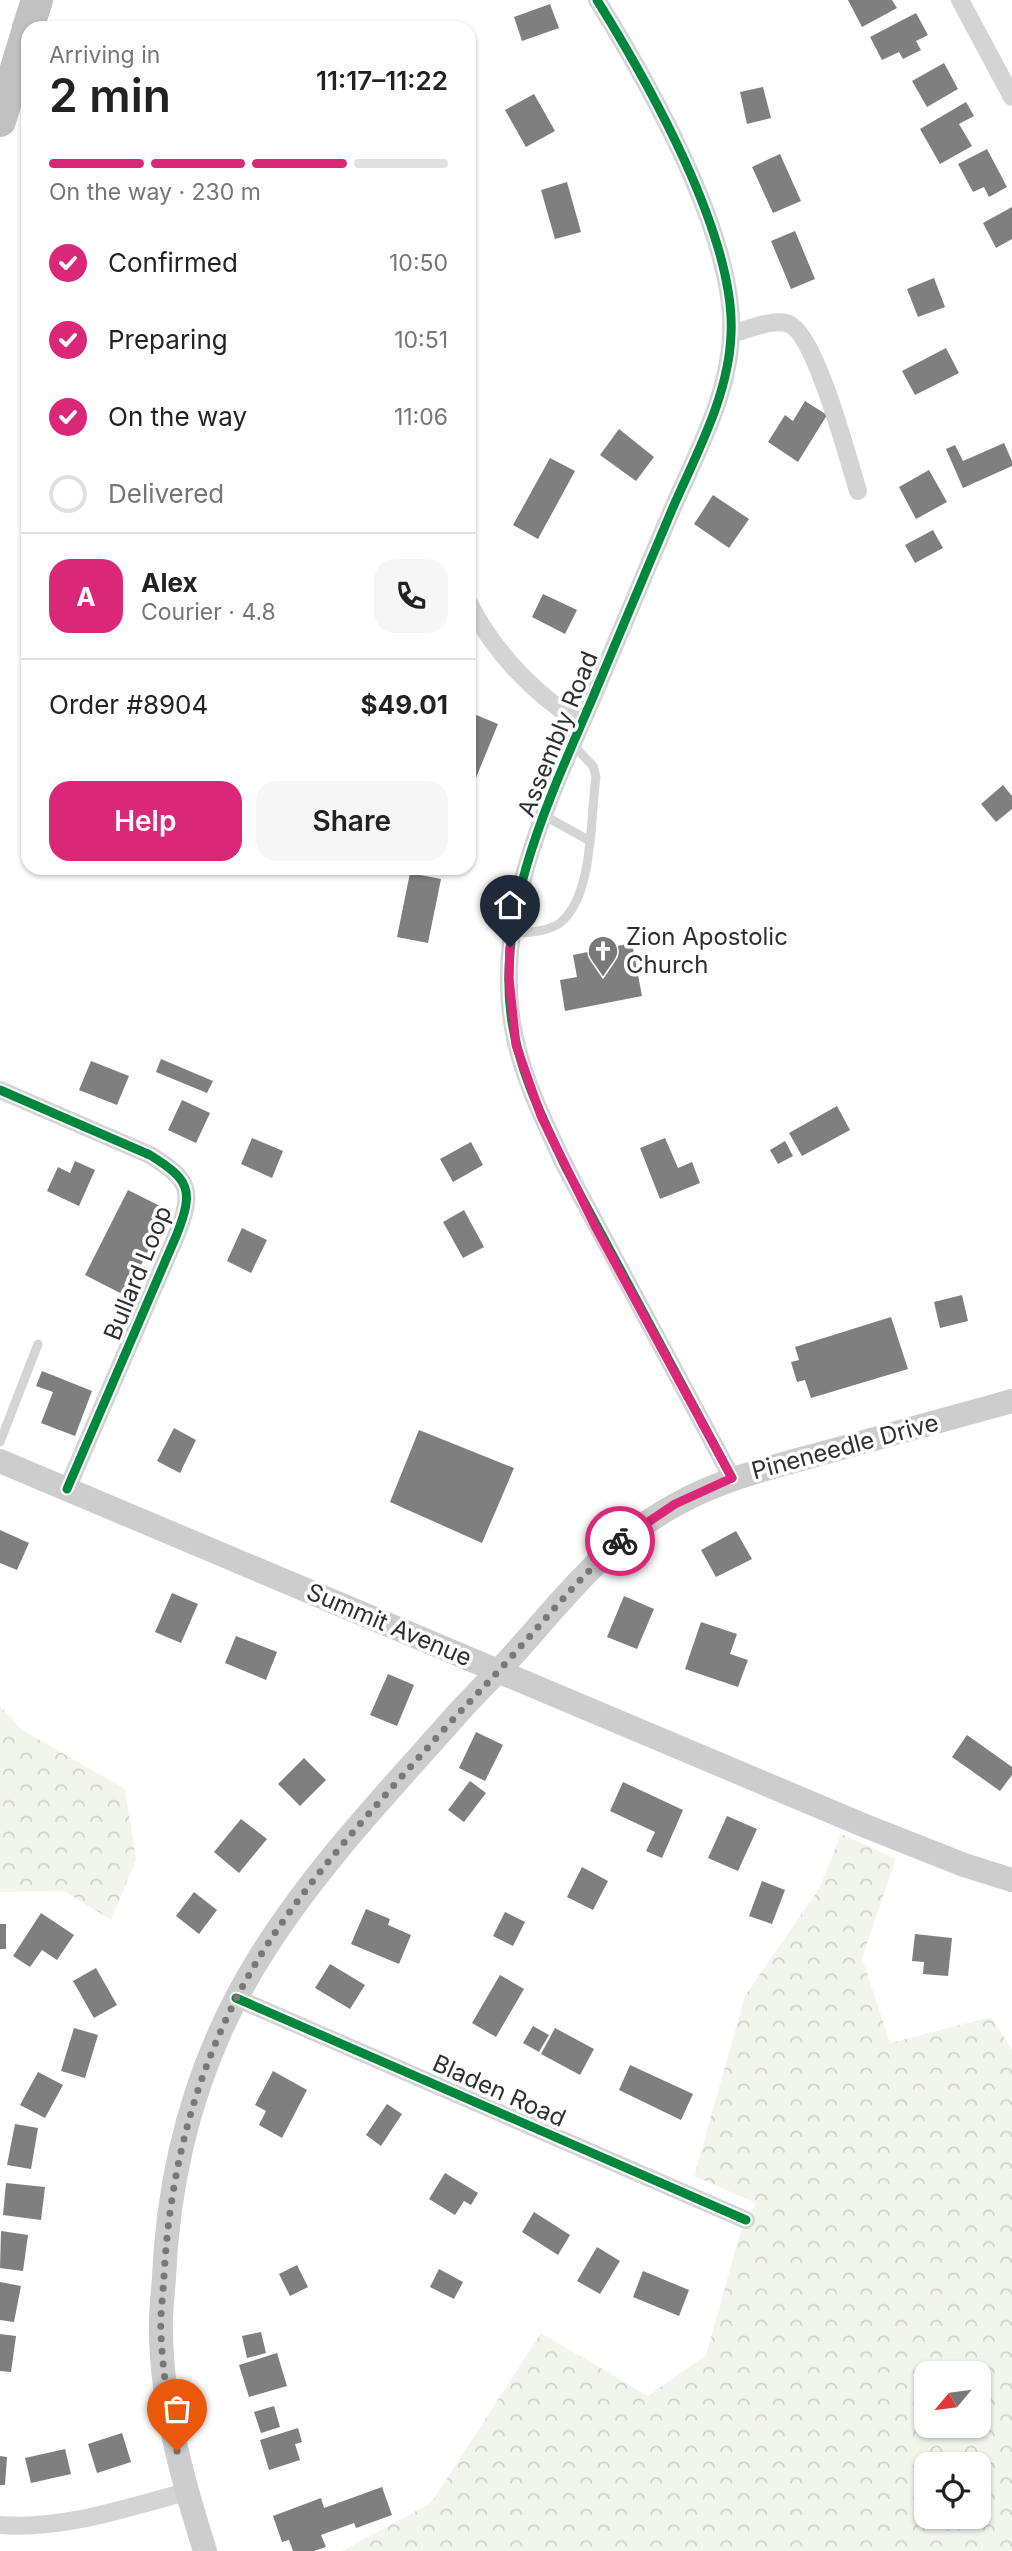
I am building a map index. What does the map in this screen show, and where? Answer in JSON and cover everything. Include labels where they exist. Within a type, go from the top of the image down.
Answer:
[{"type":"highway","points":[[30,21],[37,0]]},
{"type":"highway","points":[[0,121],[21,51]]},
{"type":"main road","name":"Pineneedle Drive","points":[[205,2551],[186,2492],[169,2410],[161,2333],[165,2257],[174,2178],[191,2104],[219,2031],[264,1950],[312,1883],[404,1774],[572,1586],[621,1539],[675,1504],[732,1478],[1012,1401]]},
{"type":"main road","name":"Summit Avenue","points":[[0,1461],[863,1825],[964,1865],[1012,1880]]},
{"type":"street","name":"Assembly Road","points":[[597,0],[655,100],[692,180],[724,270],[732,334],[724,375],[705,433],[581,724],[545,816],[523,883],[513,933],[509,978],[511,1014],[516,1045],[541,1116],[595,1226],[732,1478]]},
{"type":"street","points":[[960,0],[1012,97]]},
{"type":"street","points":[[732,334],[775,323],[788,323],[798,330],[815,359],[858,491]]},
{"type":"street","points":[[476,614],[514,669],[553,706],[581,724]]},
{"type":"street","name":"Bullard Loop","points":[[0,1090],[150,1155],[171,1168],[187,1191],[187,1209],[177,1234],[67,1489]]},
{"type":"street","name":"Bladen Road","points":[[236,1998],[746,2220]]},
{"type":"street","points":[[0,2525],[29,2527],[88,2518],[186,2492]]},
{"type":"lane","points":[[513,933],[538,931],[559,924],[573,907],[589,863],[596,777],[593,766],[573,745]]},
{"type":"lane","points":[[545,816],[590,841]]},
{"type":"lane","points":[[0,1442],[38,1344]]},
{"type":"green space","points":[[0,1706],[22,1730],[125,1789],[136,1860],[111,1920],[64,1891],[0,1892]]},
{"type":"green space","points":[[841,1834],[896,1859],[862,1958],[890,2043],[991,2017],[1012,2050],[1012,2551],[342,2551],[431,2503],[541,2333],[648,2396],[706,2355],[739,2237],[756,2203],[694,2176],[745,1996],[820,1887]]},
{"type":"building","points":[[848,0],[892,0],[897,8],[862,27]]},
{"type":"building","points":[[550,4],[559,28],[522,41],[514,17]]},
{"type":"building","points":[[916,13],[928,35],[916,41],[921,50],[903,59],[899,52],[882,60],[870,37]]},
{"type":"building","points":[[944,63],[958,89],[927,107],[912,81]]},
{"type":"building","points":[[763,87],[771,118],[747,124],[740,92]]},
{"type":"building","points":[[534,94],[555,131],[526,147],[505,110]]},
{"type":"building","points":[[966,102],[974,116],[959,124],[972,146],[940,164],[920,129]]},
{"type":"building","points":[[987,149],[1007,187],[989,197],[984,187],[973,192],[958,164]]},
{"type":"building","points":[[780,154],[801,201],[773,213],[752,167]]},
{"type":"building","points":[[567,182],[581,232],[555,239],[541,190]]},
{"type":"building","points":[[1012,207],[1012,239],[996,248],[983,223]]},
{"type":"building","points":[[795,231],[815,279],[791,289],[771,241]]},
{"type":"building","points":[[934,278],[945,307],[918,317],[907,289]]},
{"type":"building","points":[[946,348],[959,373],[915,395],[902,371]]},
{"type":"building","points":[[805,401],[827,415],[798,462],[768,442],[785,415],[793,421]]},
{"type":"building","points":[[619,429],[654,457],[636,481],[600,455]]},
{"type":"building","points":[[1004,443],[1012,466],[963,488],[946,449],[955,445],[963,461]]},
{"type":"building","points":[[550,458],[575,471],[538,539],[513,525]]},
{"type":"building","points":[[929,470],[947,502],[916,519],[899,487]]},
{"type":"building","points":[[713,495],[749,519],[729,548],[694,524]]},
{"type":"building","points":[[933,530],[943,548],[915,563],[905,545]]},
{"type":"building","points":[[543,594],[577,610],[565,634],[532,617]]},
{"type":"building","points":[[476,715],[498,724],[476,778]]},
{"type":"building","points":[[1003,785],[1012,796],[1012,809],[996,822],[981,804]]},
{"type":"building","points":[[410,875],[441,879],[428,943],[397,937]]},
{"type":"building","name":"Zion Apostolic Church","points":[[632,943],[642,996],[565,1011],[560,980],[577,977],[573,955]]},
{"type":"building","points":[[161,1059],[213,1081],[207,1093],[156,1072]]},
{"type":"building","points":[[91,1061],[129,1076],[117,1105],[79,1090]]},
{"type":"building","points":[[182,1100],[210,1113],[196,1143],[168,1130]]},
{"type":"building","points":[[837,1106],[850,1130],[802,1156],[789,1133]]},
{"type":"building","points":[[252,1138],[283,1151],[272,1178],[241,1164]]},
{"type":"building","points":[[665,1138],[678,1168],[692,1162],[700,1183],[660,1199],[640,1148]]},
{"type":"building","points":[[785,1141],[793,1156],[778,1164],[770,1150]]},
{"type":"building","points":[[471,1142],[483,1165],[453,1182],[440,1159]]},
{"type":"building","points":[[75,1161],[95,1170],[79,1206],[47,1191],[58,1167],[70,1173]]},
{"type":"building","points":[[128,1190],[168,1210],[126,1296],[85,1275]]},
{"type":"building","points":[[464,1210],[484,1247],[463,1258],[443,1222]]},
{"type":"building","points":[[242,1228],[267,1240],[251,1273],[227,1261]]},
{"type":"building","points":[[962,1295],[968,1321],[940,1328],[934,1302]]},
{"type":"building","points":[[891,1317],[908,1369],[811,1398],[805,1380],[797,1382],[791,1362],[799,1360],[795,1347]]},
{"type":"building","points":[[42,1371],[92,1391],[75,1436],[41,1423],[53,1392],[36,1386]]},
{"type":"building","points":[[174,1428],[196,1440],[180,1473],[157,1461]]},
{"type":"building","points":[[419,1430],[514,1468],[482,1543],[390,1502]]},
{"type":"building","points":[[0,1530],[29,1543],[17,1570],[0,1563]]},
{"type":"building","points":[[736,1531],[752,1559],[716,1577],[701,1550]]},
{"type":"building","points":[[172,1593],[198,1604],[181,1643],[155,1632]]},
{"type":"building","points":[[624,1596],[654,1609],[637,1649],[607,1637]]},
{"type":"building","points":[[701,1622],[737,1634],[730,1654],[748,1660],[738,1687],[685,1669]]},
{"type":"building","points":[[236,1636],[277,1652],[266,1680],[225,1663]]},
{"type":"building","points":[[388,1674],[414,1685],[397,1726],[370,1715]]},
{"type":"building","points":[[476,1732],[503,1745],[485,1781],[459,1768]]},
{"type":"building","points":[[967,1735],[1012,1767],[1012,1775],[1000,1791],[952,1757]]},
{"type":"building","points":[[304,1758],[326,1780],[300,1806],[278,1784]]},
{"type":"building","points":[[470,1781],[486,1793],[464,1822],[448,1810]]},
{"type":"building","points":[[623,1782],[683,1810],[662,1858],[646,1851],[655,1832],[610,1811]]},
{"type":"building","points":[[727,1816],[757,1829],[738,1871],[708,1858]]},
{"type":"building","points":[[241,1819],[267,1839],[239,1873],[214,1852]]},
{"type":"building","points":[[582,1867],[608,1881],[593,1910],[567,1897]]},
{"type":"building","points":[[762,1881],[785,1890],[772,1924],[749,1916]]},
{"type":"building","points":[[194,1892],[217,1910],[199,1934],[176,1916]]},
{"type":"building","points":[[366,1909],[390,1919],[388,1925],[411,1935],[399,1964],[351,1944]]},
{"type":"building","points":[[505,1912],[525,1922],[513,1946],[493,1936]]},
{"type":"building","points":[[41,1913],[74,1935],[57,1960],[42,1950],[30,1967],[13,1956]]},
{"type":"building","points":[[0,1924],[6,1924],[6,1949],[0,1949]]},
{"type":"building","points":[[915,1934],[952,1938],[948,1976],[923,1974],[924,1962],[912,1961]]},
{"type":"building","points":[[330,1964],[365,1985],[350,2009],[315,1988]]},
{"type":"building","points":[[96,1968],[117,2005],[94,2018],[73,1981]]},
{"type":"building","points":[[500,1975],[524,1989],[496,2037],[472,2023]]},
{"type":"building","points":[[533,2026],[549,2035],[539,2052],[523,2043]]},
{"type":"building","points":[[74,2028],[98,2035],[85,2078],[61,2071]]},
{"type":"building","points":[[555,2028],[594,2049],[580,2075],[541,2054]]},
{"type":"building","points":[[630,2065],[693,2094],[681,2120],[619,2090]]},
{"type":"building","points":[[273,2071],[307,2090],[282,2138],[259,2125],[266,2111],[255,2105]]},
{"type":"building","points":[[38,2072],[63,2085],[45,2118],[20,2105]]},
{"type":"building","points":[[387,2104],[402,2114],[381,2146],[366,2135]]},
{"type":"building","points":[[15,2124],[38,2128],[31,2169],[7,2165]]},
{"type":"building","points":[[445,2173],[478,2193],[471,2205],[464,2201],[455,2215],[429,2199]]},
{"type":"building","points":[[6,2183],[45,2187],[41,2220],[3,2215]]},
{"type":"building","points":[[534,2212],[570,2235],[558,2255],[522,2232]]},
{"type":"building","points":[[1,2231],[28,2235],[23,2271],[0,2268]]},
{"type":"building","points":[[597,2247],[620,2261],[600,2294],[577,2281]]},
{"type":"building","points":[[297,2265],[308,2287],[290,2296],[279,2274]]},
{"type":"building","points":[[439,2269],[463,2282],[454,2299],[430,2287]]},
{"type":"building","points":[[643,2271],[689,2290],[679,2316],[633,2297]]},
{"type":"building","points":[[0,2282],[21,2286],[14,2322],[0,2320]]},
{"type":"building","points":[[261,2332],[266,2353],[247,2358],[242,2336]]},
{"type":"building","points":[[0,2334],[16,2336],[11,2372],[0,2371]]},
{"type":"building","points":[[277,2353],[287,2386],[249,2397],[239,2365]]},
{"type":"building","points":[[274,2406],[280,2427],[261,2433],[254,2412]]},
{"type":"building","points":[[298,2428],[302,2442],[295,2444],[300,2460],[269,2470],[260,2440]]},
{"type":"building","points":[[122,2433],[131,2462],[97,2473],[88,2444]]},
{"type":"building","points":[[65,2449],[71,2474],[31,2483],[25,2458]]},
{"type":"building","points":[[0,2456],[7,2457],[5,2485],[0,2485]]},
{"type":"building","points":[[382,2487],[392,2515],[356,2528],[354,2523],[321,2535],[326,2547],[314,2551],[293,2551],[289,2540],[282,2542],[273,2516],[321,2498],[324,2508]]},
{"type":"cycle path","points":[[597,0],[663,116],[704,207],[719,252],[729,295],[731,334],[724,380],[709,425],[560,773],[531,852],[512,933],[509,974],[511,1015],[525,1075],[566,1168],[732,1478]]},
{"type":"cycle path","points":[[0,1090],[150,1155],[181,1179],[185,1187],[186,1207],[177,1234],[67,1489]]},
{"type":"cycle path","points":[[236,1998],[746,2220]]},
{"type":"way so far","points":[[177,2451],[169,2410],[161,2333],[165,2257],[174,2178],[191,2104],[219,2031],[258,1959],[312,1883],[404,1774],[572,1586],[620,1541]]},
{"type":"place","name":"Zion Apostolic Church","points":[[603,978]]},
{"type":"route","points":[[510,947],[511,1014],[516,1045],[541,1116],[595,1226],[732,1478],[675,1504],[620,1541]]}]
